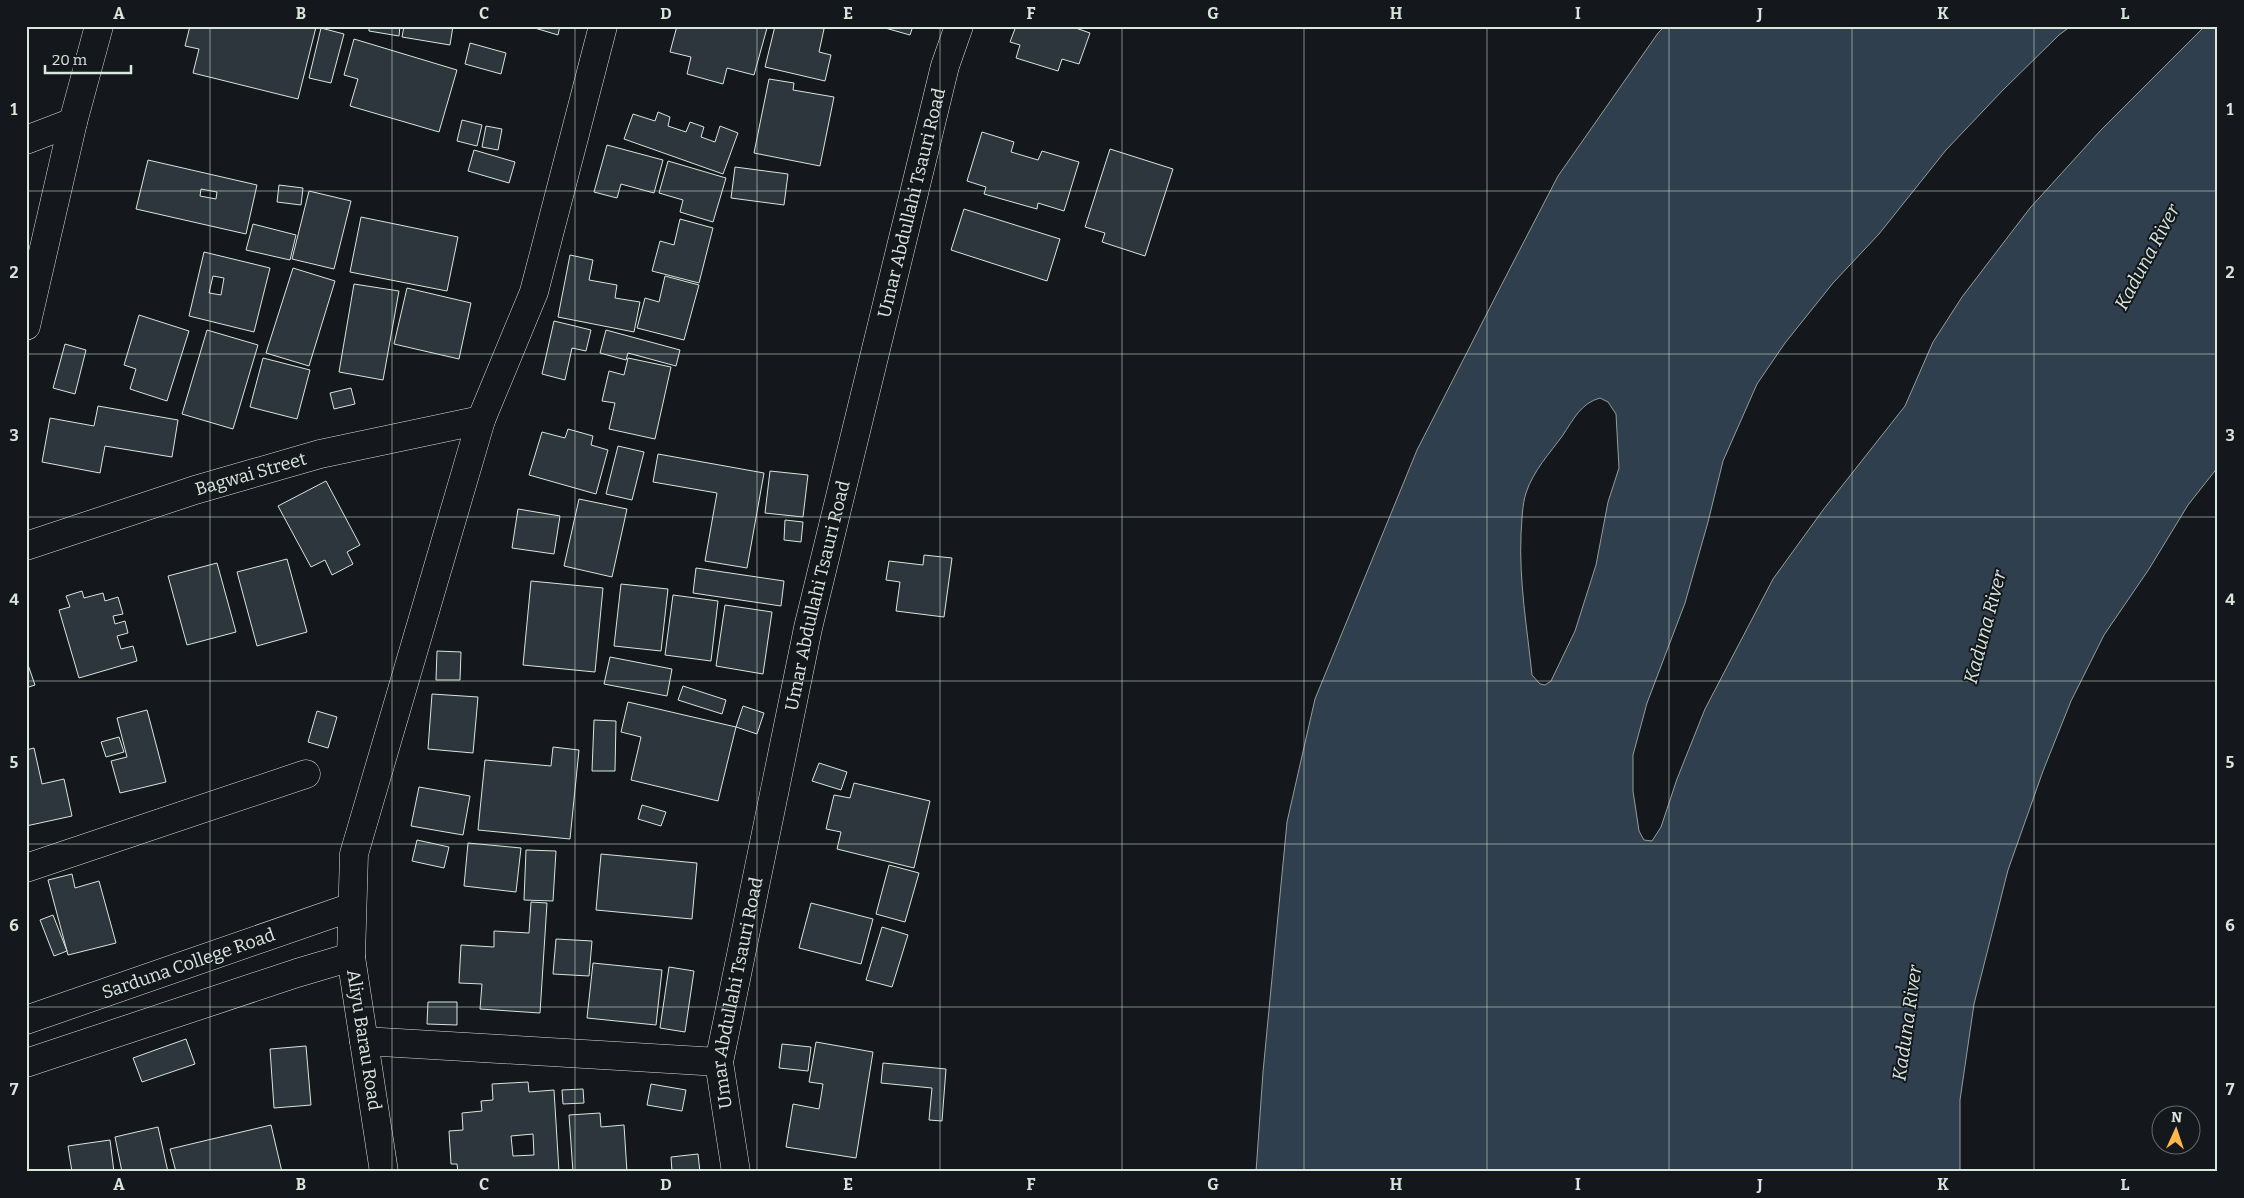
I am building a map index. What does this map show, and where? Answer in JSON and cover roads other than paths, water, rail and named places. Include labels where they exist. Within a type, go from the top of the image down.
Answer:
[{"type":"street","points":[[26,326],[73,122],[99,26]]},
{"type":"street","name":"Aliyu Barau Road","points":[[384,1172],[351,957],[354,854],[481,420],[534,292],[603,26]]},
{"type":"street","name":"Umar Abdullahi Tsauri Road","points":[[736,1172],[719,1062],[808,628],[945,66],[959,26]]},
{"type":"street","points":[[26,140],[73,122]]},
{"type":"street","name":"Bagwai Street","points":[[26,546],[195,490],[320,454],[481,420]]},
{"type":"street","points":[[26,868],[306,774]]},
{"type":"street","name":"Sarduna College Road","points":[[26,1020],[352,907]]},
{"type":"street","points":[[26,1063],[297,973],[351,957]]},
{"type":"street","points":[[364,1041],[719,1062]]},
{"type":"water","name":"Kaduna River","points":[[1665,26],[2071,26],[2059,35],[2003,90],[1946,150],[1879,234],[1833,283],[1785,343],[1757,384],[1723,461],[1685,603],[1647,703],[1633,755],[1633,791],[1639,831],[1644,840],[1652,841],[1661,827],[1677,779],[1705,709],[1773,579],[1823,510],[1905,406],[1933,342],[1962,297],[2030,208],[2100,131],[2205,26],[2218,26],[2218,467],[2188,505],[2149,569],[2104,635],[2071,701],[2043,771],[2008,870],[1974,1004],[1960,1100],[1960,1172],[1256,1172],[1263,1072],[1287,822],[1315,699],[1417,450],[1503,282],[1558,176],[1658,33]],"holes":[[[1600,398],[1608,402],[1616,414],[1619,468],[1608,502],[1596,565],[1575,631],[1551,681],[1545,685],[1540,684],[1532,675],[1522,587],[1521,534],[1525,498],[1537,470],[1578,413],[1593,400]]]}]
